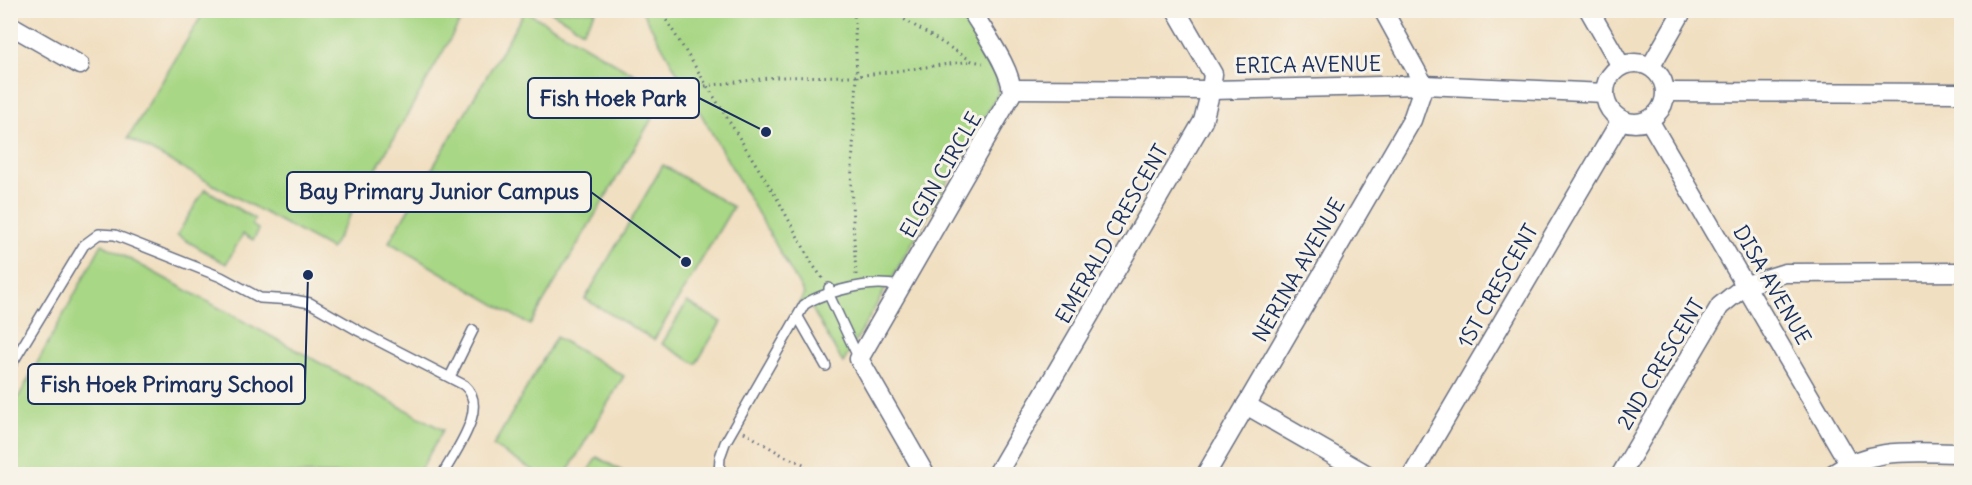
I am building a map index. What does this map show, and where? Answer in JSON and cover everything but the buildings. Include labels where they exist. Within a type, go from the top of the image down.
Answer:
[{"type":"street","points":[[970,10],[1003,65],[1012,89]]},
{"type":"street","name":"EMERALD CRESCENT","points":[[997,474],[1203,121],[1213,74],[1176,10]]},
{"type":"street","points":[[1383,10],[1424,85]]},
{"type":"street","points":[[1589,10],[1621,66]]},
{"type":"street","points":[[1651,66],[1683,10]]},
{"type":"street","points":[[10,25],[80,65]]},
{"type":"street","points":[[1636,62],[1651,66],[1664,82],[1666,92],[1662,108],[1649,120],[1635,123],[1621,120],[1609,109],[1605,93],[1609,77],[1621,66],[1636,62]]},
{"type":"street","name":"ERICA AVENUE","points":[[1012,89],[1211,90],[1424,85],[1605,93]]},
{"type":"street","name":"NERINA AVENUE","points":[[1206,474],[1412,120],[1424,85]]},
{"type":"street","name":"ELGIN CIRCLE","points":[[860,359],[1008,102],[1012,89]]},
{"type":"street","points":[[1666,92],[1962,93]]},
{"type":"street","name":"1ST CRESCENT","points":[[1413,474],[1621,120]]},
{"type":"street","name":"DISA AVENUE","points":[[1649,120],[1852,470]]},
{"type":"street","name":"2ND CRESCENT","points":[[1621,474],[1720,306],[1746,285],[1785,273],[1962,272]]},
{"type":"street","points":[[860,359],[925,474]]},
{"type":"street","points":[[1246,405],[1366,474]]},
{"type":"street","points":[[1833,474],[1852,470],[1866,457],[1886,453],[1962,453]]},
{"type":"lane","points":[[10,367],[84,245],[99,234],[115,235],[221,277],[260,298],[310,303],[469,389],[475,404],[473,417],[443,474]]},
{"type":"lane","points":[[719,474],[721,451],[804,305],[829,291],[878,284],[903,286]]},
{"type":"lane","points":[[829,291],[860,359]]},
{"type":"lane","points":[[798,317],[826,366]]},
{"type":"lane","points":[[450,377],[473,330]]},
{"type":"path","points":[[660,10],[705,86],[778,200],[829,291]]},
{"type":"path","points":[[854,10],[857,76],[851,185],[857,282]]},
{"type":"path","points":[[889,10],[972,61]]},
{"type":"path","points":[[705,86],[776,77],[857,76],[972,61],[1003,65]]},
{"type":"path","points":[[734,426],[784,456],[806,465]]},
{"type":"green space","points":[[205,10],[466,11],[331,249],[128,138]]},
{"type":"green space","points":[[525,11],[667,93],[530,325],[389,242]]},
{"type":"green space","points":[[550,11],[596,11],[583,31]]},
{"type":"green space","points":[[642,11],[960,11],[997,74],[998,94],[843,363],[811,307],[798,305],[804,294]]},
{"type":"green space","points":[[663,165],[733,207],[654,340],[585,299]]},
{"type":"green space","points":[[205,189],[255,219],[252,225],[259,230],[253,240],[243,234],[226,264],[177,235]]},
{"type":"green space","points":[[102,244],[443,430],[418,474],[11,474],[11,411]]},
{"type":"green space","points":[[687,302],[721,322],[696,364],[662,344]]},
{"type":"green space","points":[[556,337],[624,376],[566,474],[539,474],[493,446]]},
{"type":"green space","points":[[597,457],[627,474],[586,474]]},
{"type":"place","name":"Fish Hoek Park","points":[[766,132]]},
{"type":"place","name":"Bay Primary Junior Campus","points":[[686,262]]},
{"type":"place","name":"Fish Hoek Primary School","points":[[308,275]]}]
